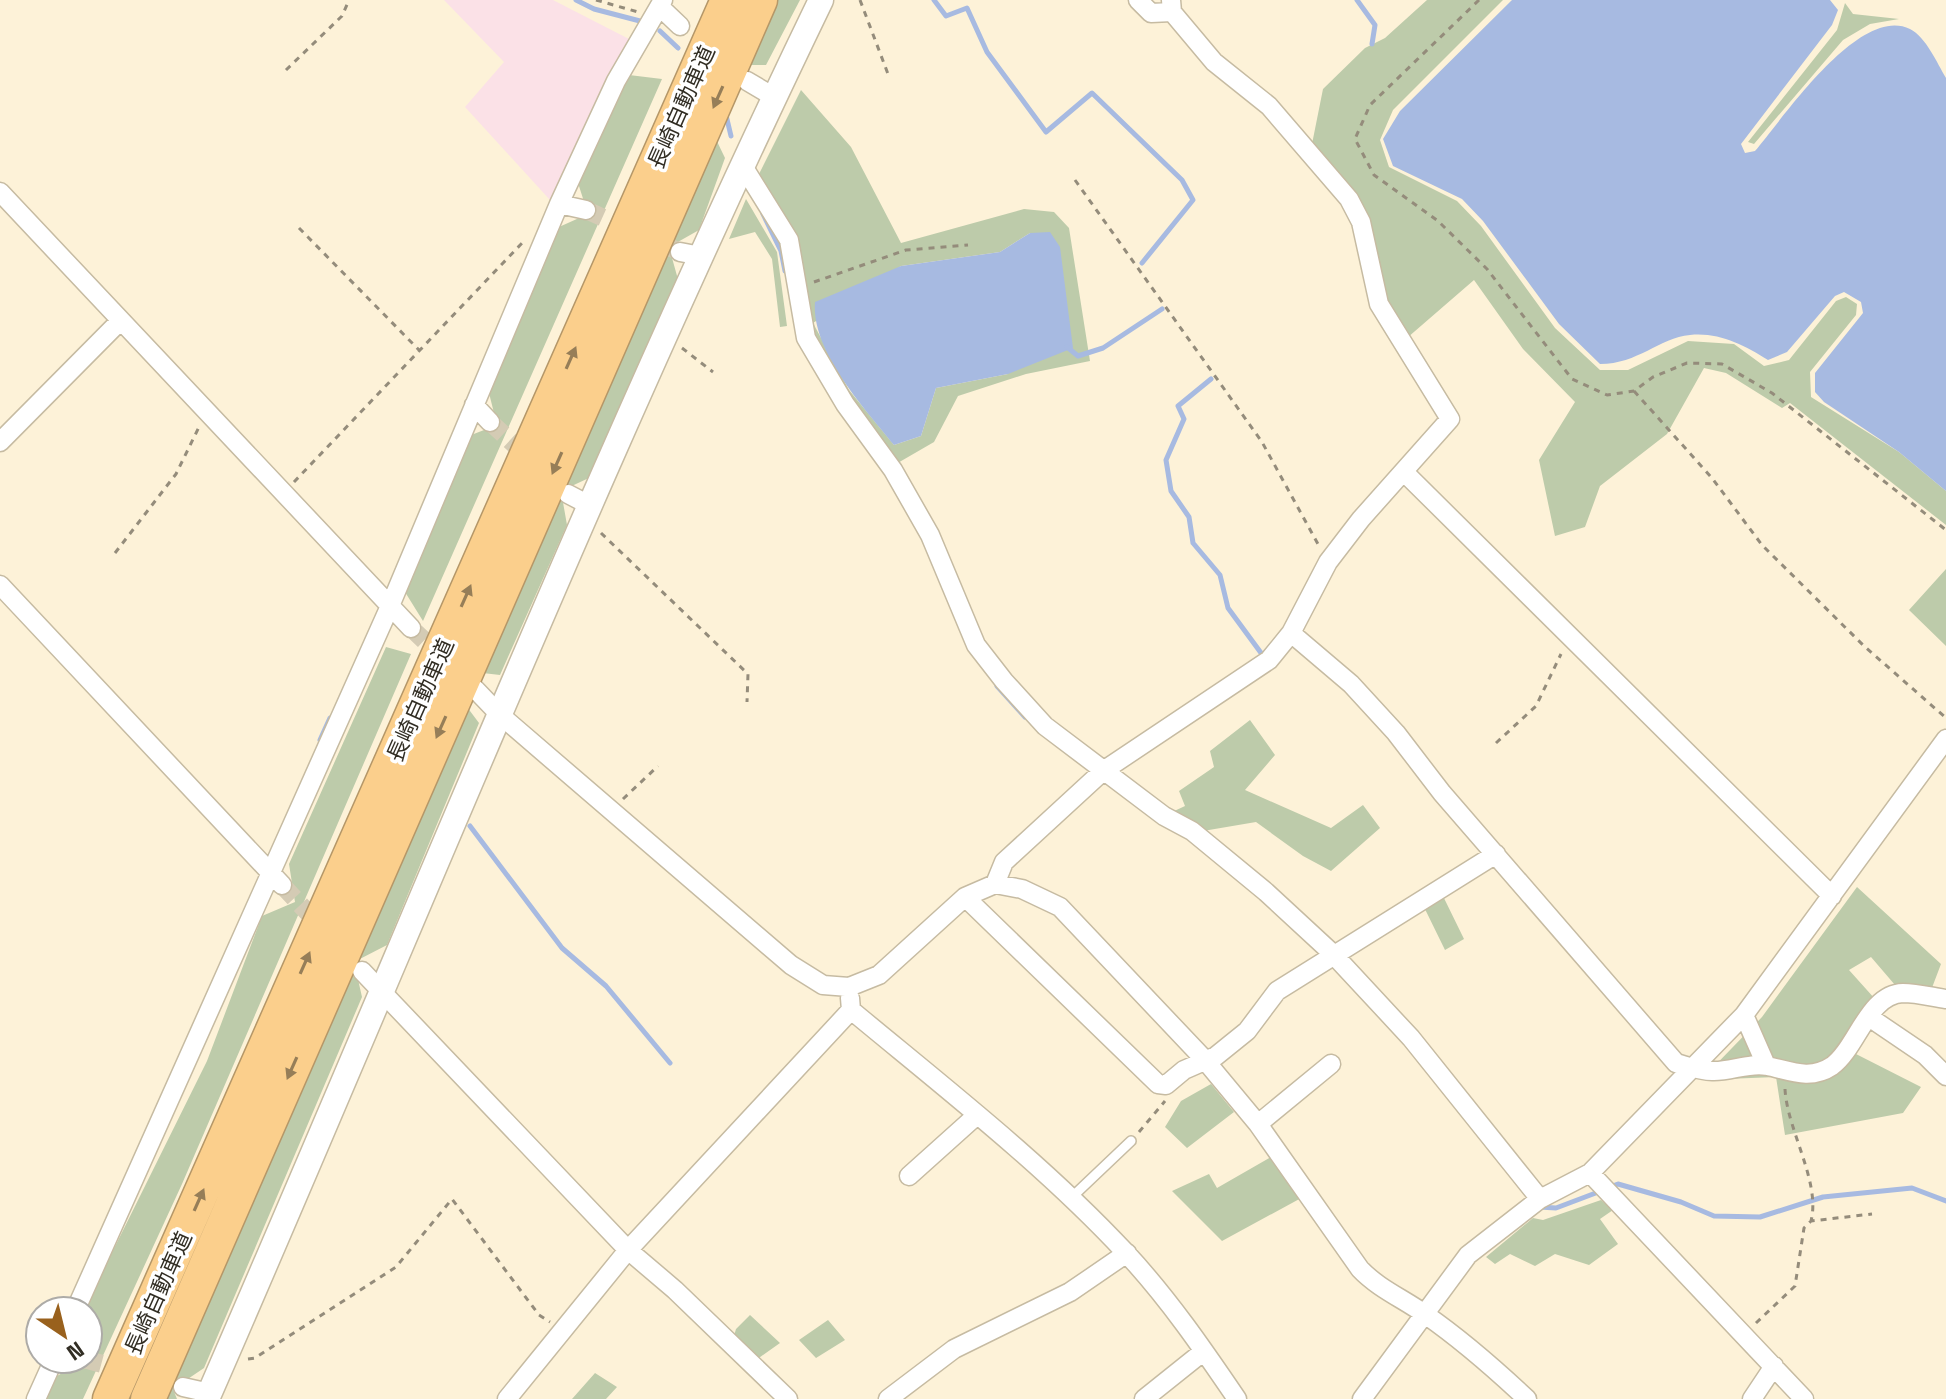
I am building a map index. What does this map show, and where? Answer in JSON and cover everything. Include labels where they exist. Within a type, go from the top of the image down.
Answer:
[{"type":"highway","name":"長崎自動車道","points":[[110,1399],[728,0]]},
{"type":"highway","name":"長崎自動車道","points":[[148,1399],[760,0]]},
{"type":"street","points":[[183,1387],[209,1396],[499,714],[666,336],[690,254],[743,166],[821,0]]},
{"type":"street","points":[[995,884],[1004,862],[1097,777],[1269,660],[1291,633],[1328,562],[1450,419],[1379,304],[1361,222],[1349,199],[1269,106],[1214,62],[1172,6],[1151,13],[1138,0]]},
{"type":"street","points":[[82,1295],[390,606],[559,204],[616,81],[659,8],[680,26]]},
{"type":"street","points":[[747,81],[774,97]]},
{"type":"street","points":[[743,166],[789,240],[806,338],[845,404],[893,470],[930,535],[976,645],[1045,726],[1097,777],[1192,831],[1266,892],[1325,958],[1411,1038],[1540,1199]]},
{"type":"street","points":[[0,192],[411,628]]},
{"type":"street","points":[[559,204],[586,210]]},
{"type":"street","points":[[0,442],[120,321]]},
{"type":"street","points":[[474,405],[490,422]]},
{"type":"street","points":[[1404,472],[1832,896]]},
{"type":"street","points":[[568,494],[588,512]]},
{"type":"street","points":[[0,585],[282,885]]},
{"type":"street","points":[[1291,633],[1351,684],[1396,733],[1676,1063],[1712,1071],[1766,1065],[1785,1073],[1814,1072],[1830,1067],[1843,1055],[1869,1017],[1886,999],[1901,993],[1946,999]]},
{"type":"street","points":[[475,689],[499,714],[791,965],[823,985],[849,987],[879,975],[965,897],[995,884],[1022,889],[1060,907],[1204,1059],[1258,1124],[1360,1269],[1374,1283],[1425,1314],[1493,1366],[1527,1399]]},
{"type":"street","points":[[1362,1399],[1468,1255],[1540,1199],[1594,1177],[1692,1067],[1744,1015],[1946,739]]},
{"type":"street","points":[[965,897],[1158,1084],[1166,1085],[1204,1059],[1216,1056],[1247,1031],[1277,991],[1325,958],[1496,854]]},
{"type":"street","points":[[362,971],[628,1250],[675,1290],[788,1399]]},
{"type":"street","points":[[849,987],[851,1010],[977,1115],[1071,1198],[1127,1253],[1204,1351],[1237,1399]]},
{"type":"street","points":[[509,1398],[628,1250],[851,1010]]},
{"type":"street","points":[[1744,1015],[1766,1065]]},
{"type":"street","points":[[1869,1017],[1925,1055],[1946,1076]]},
{"type":"street","points":[[1258,1124],[1331,1064]]},
{"type":"street","points":[[909,1176],[977,1115]]},
{"type":"street","points":[[1594,1177],[1804,1399]]},
{"type":"street","points":[[888,1399],[954,1349],[1070,1292],[1127,1253]]},
{"type":"street","points":[[1144,1399],[1204,1351]]},
{"type":"street","points":[[1752,1399],[1774,1366]]},
{"type":"street","points":[[36,1399],[47,1375]]},
{"type":"lane","points":[[1071,1198],[1131,1141]]},
{"type":"path","points":[[286,70],[342,16],[349,0]]},
{"type":"path","points":[[596,0],[659,8]]},
{"type":"path","points":[[860,0],[888,74]]},
{"type":"path","points":[[1479,0],[1370,105],[1355,139],[1374,175],[1438,221],[1487,269],[1572,379],[1607,395],[1634,391],[1653,377],[1687,363],[1722,364],[1772,393],[1946,530]]},
{"type":"path","points":[[1075,180],[1262,442],[1328,562]]},
{"type":"path","points":[[299,228],[420,351]]},
{"type":"path","points":[[283,493],[527,238]]},
{"type":"path","points":[[797,289],[906,250],[968,245]]},
{"type":"path","points":[[666,336],[713,372]]},
{"type":"path","points":[[1634,391],[1712,478],[1762,545],[1864,646],[1946,718]]},
{"type":"path","points":[[115,553],[176,474],[206,412]]},
{"type":"path","points":[[588,512],[748,674],[747,702]]},
{"type":"path","points":[[1496,743],[1536,706],[1570,636]]},
{"type":"path","points":[[612,810],[658,766]]},
{"type":"path","points":[[1745,1335],[1795,1286],[1804,1228],[1811,1221],[1813,1212],[1810,1189],[1786,1106],[1785,1073]]},
{"type":"path","points":[[1131,1141],[1165,1101],[1166,1085]]},
{"type":"path","points":[[224,1360],[255,1358],[396,1267],[452,1199],[539,1315],[563,1329]]},
{"type":"path","points":[[1811,1221],[1872,1214]]},
{"type":"shaded area","points":[[444,0],[553,0],[629,39],[550,200],[465,107],[504,62]]},
{"type":"green space","points":[[774,0],[800,0],[766,65],[745,65]]},
{"type":"green space","points":[[1427,0],[1503,0],[1393,110],[1380,140],[1389,167],[1457,201],[1481,226],[1555,328],[1600,370],[1628,370],[1688,341],[1734,344],[1764,366],[1789,360],[1836,301],[1846,297],[1857,304],[1856,315],[1810,372],[1811,397],[1899,452],[1946,491],[1946,525],[1790,403],[1782,408],[1726,373],[1704,368],[1667,434],[1600,486],[1585,527],[1555,536],[1539,460],[1575,402],[1523,349],[1474,280],[1407,338],[1383,300],[1364,210],[1311,149],[1323,89],[1365,48],[1385,38]]},
{"type":"green space","points":[[1845,3],[1853,14],[1899,19],[1870,24],[1843,40],[1754,144],[1748,142],[1837,30]]},
{"type":"green space","points":[[629,75],[662,79],[423,621],[405,592],[466,437],[497,425],[488,389],[559,227],[588,214],[578,183]]},
{"type":"green space","points":[[801,90],[851,147],[901,243],[1024,209],[1054,212],[1069,228],[1090,361],[1026,374],[958,396],[934,442],[896,464],[840,390],[805,320],[794,236],[758,176]],"holes":[[[1030,233],[1008,374],[936,388],[921,436],[894,445],[849,390],[813,323],[901,266],[1000,252]]]},
{"type":"green space","points":[[712,131],[725,158],[699,230],[669,247],[679,283],[591,477],[561,491],[567,525],[500,675],[474,672]]},
{"type":"green space","points":[[746,199],[777,252],[787,326],[780,327],[772,259],[755,232],[729,239]]},
{"type":"green space","points":[[1946,569],[1946,646],[1909,610]]},
{"type":"green space","points":[[386,647],[411,654],[182,1184],[104,1353],[104,1295],[91,1295],[207,1061],[262,916],[295,902],[289,864]]},
{"type":"green space","points":[[464,703],[479,723],[387,945],[354,962],[362,997],[204,1368],[173,1389],[177,1399],[159,1399]]},
{"type":"green space","points":[[1250,720],[1275,755],[1245,790],[1331,828],[1363,805],[1380,828],[1331,871],[1303,856],[1256,822],[1203,831],[1170,813],[1185,806],[1179,791],[1214,767],[1210,751]]},
{"type":"green space","points":[[1857,887],[1941,964],[1930,993],[1895,985],[1871,957],[1849,970],[1875,999],[1854,1053],[1921,1087],[1903,1113],[1785,1135],[1776,1077],[1701,1080],[1762,1017]]},
{"type":"green space","points":[[1441,892],[1464,939],[1445,950],[1422,903]]},
{"type":"green space","points":[[1211,1084],[1234,1112],[1187,1148],[1165,1127],[1181,1101]]},
{"type":"green space","points":[[1271,1157],[1303,1197],[1222,1241],[1172,1191],[1209,1174],[1217,1188]]},
{"type":"green space","points":[[1601,1200],[1613,1210],[1600,1219],[1618,1244],[1589,1265],[1555,1254],[1535,1266],[1510,1254],[1495,1264],[1486,1257],[1533,1218],[1543,1220]]},
{"type":"green space","points":[[750,1315],[780,1343],[756,1360],[733,1339],[736,1329]]},
{"type":"green space","points":[[828,1320],[845,1340],[816,1358],[799,1340]]},
{"type":"green space","points":[[595,1373],[617,1387],[606,1399],[572,1399]]},
{"type":"green space","points":[[94,1375],[83,1399],[44,1399],[55,1377]]},
{"type":"water","points":[[1512,0],[1830,0],[1838,10],[1832,25],[1741,144],[1745,153],[1755,151],[1825,68],[1869,33],[1890,26],[1910,29],[1921,38],[1946,78],[1946,491],[1899,452],[1824,402],[1815,392],[1815,373],[1863,313],[1861,302],[1844,292],[1835,296],[1787,352],[1768,360],[1731,341],[1690,335],[1668,341],[1626,360],[1600,364],[1559,324],[1483,221],[1462,199],[1393,166],[1383,139],[1400,111]]},
{"type":"water","points":[[1050,232],[1060,247],[1073,348],[1008,374],[936,388],[921,436],[894,445],[855,397],[831,359],[816,321],[815,302],[901,266],[1000,252],[1030,233]]},
{"type":"waterway","points":[[576,0],[594,9],[640,21]]},
{"type":"waterway","points":[[934,0],[946,16],[967,8],[987,52],[1046,132],[1092,93],[1182,180],[1193,200],[1142,263]]},
{"type":"waterway","points":[[1357,0],[1375,25],[1372,44]]},
{"type":"waterway","points":[[660,31],[678,48]]},
{"type":"waterway","points":[[726,115],[731,136]]},
{"type":"waterway","points":[[763,214],[781,251],[785,271]]},
{"type":"waterway","points":[[1067,347],[1078,356],[1103,348],[1162,309]]},
{"type":"waterway","points":[[1211,379],[1178,406],[1184,419],[1166,460],[1171,491],[1189,517],[1193,543],[1220,575],[1228,608],[1264,657]]},
{"type":"waterway","points":[[997,686],[1025,717]]},
{"type":"waterway","points":[[320,740],[330,718]]},
{"type":"waterway","points":[[470,826],[562,948],[606,986],[670,1063]]},
{"type":"waterway","points":[[1610,1187],[1618,1184],[1681,1202],[1714,1216],[1760,1217],[1823,1197],[1912,1188],[1946,1201]]},
{"type":"waterway","points":[[1539,1207],[1556,1208],[1601,1191]]},
{"type":"tunnel","points":[[586,210],[680,252]]},
{"type":"tunnel","points":[[490,422],[529,458]]},
{"type":"tunnel","points":[[411,628],[444,659]]},
{"type":"tunnel","points":[[282,885],[324,930]]},
{"type":"tunnel","points":[[104,1364],[128,1371]]}]
